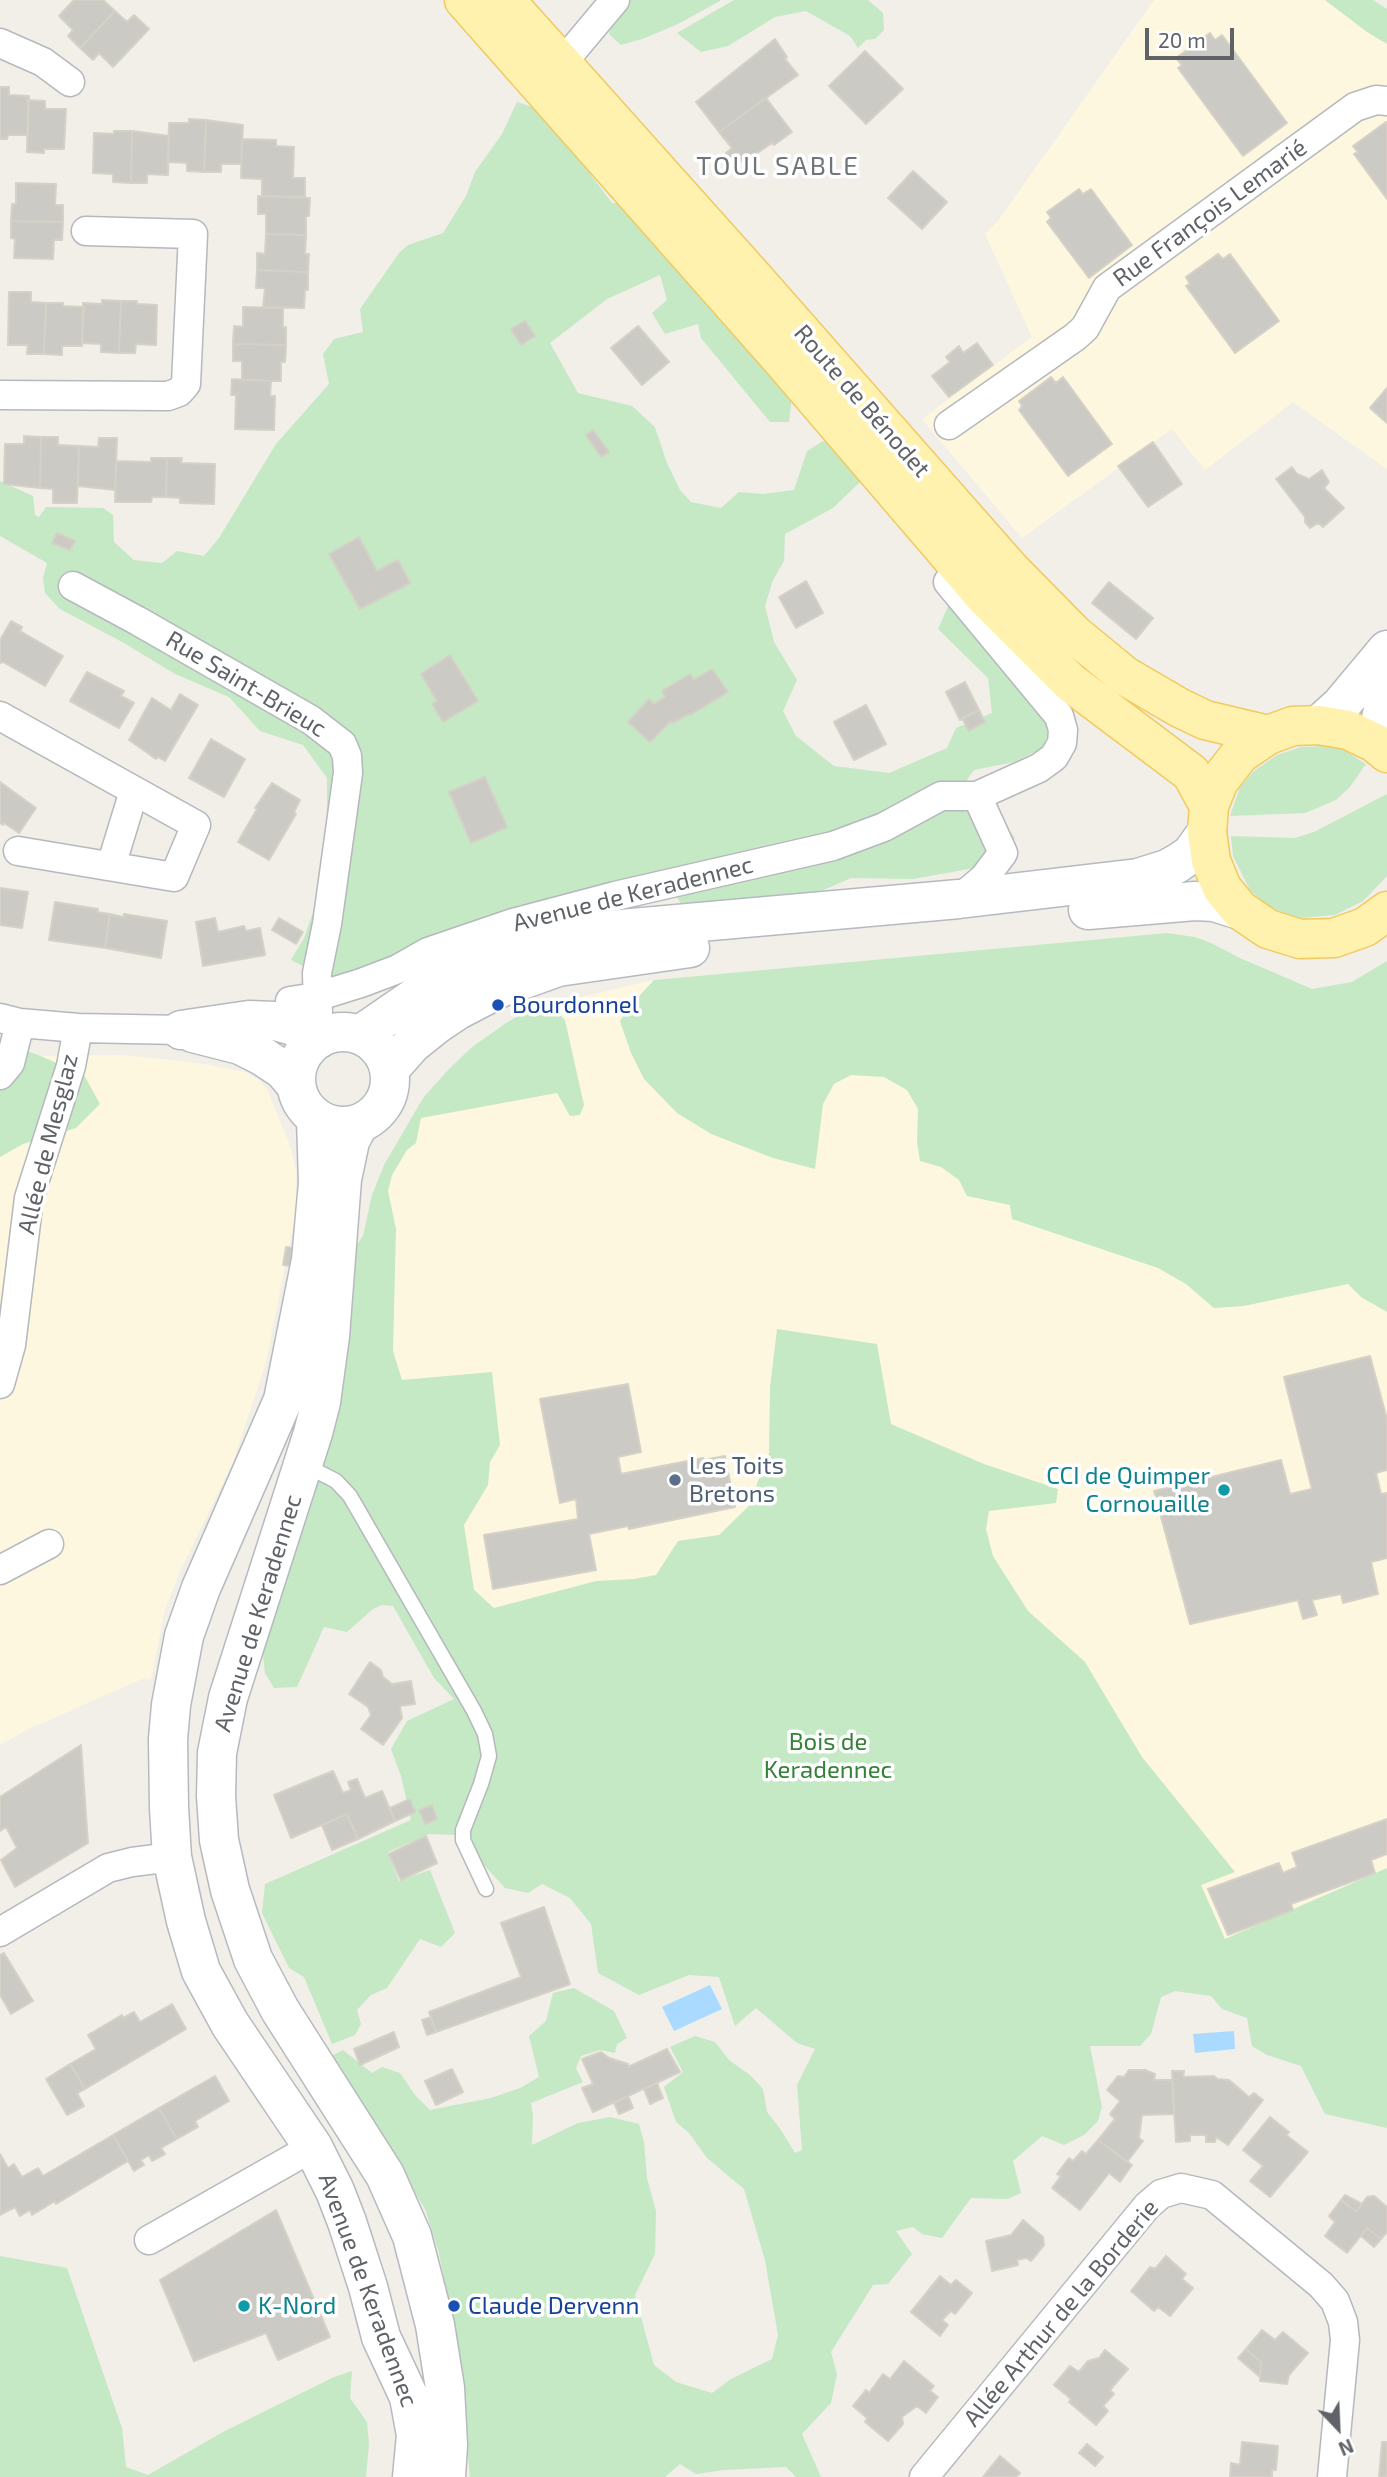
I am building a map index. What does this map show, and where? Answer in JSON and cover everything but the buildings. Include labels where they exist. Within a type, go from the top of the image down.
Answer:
[{"type":"main road","name":"Route de Bénodet","points":[[464,0],[866,457],[984,596],[1034,649],[1089,698],[1191,773],[1208,819],[1211,861],[1222,888],[1240,910]]},
{"type":"main road","name":"Route de Bénodet","points":[[505,0],[563,62],[1011,570],[1074,634],[1125,676],[1180,708],[1205,720],[1268,735]]},
{"type":"main road","points":[[1208,819],[1219,781],[1240,754],[1268,735],[1293,726],[1319,725],[1349,730],[1381,748]]},
{"type":"main road","points":[[1240,910],[1268,929],[1300,939],[1334,938],[1365,927],[1387,911]]},
{"type":"street","points":[[563,62],[615,0]]},
{"type":"street","points":[[0,43],[43,62],[70,82]]},
{"type":"street","name":"Rue François Lemarié","points":[[949,425],[1075,337],[1085,328],[1107,288],[1355,107],[1376,100],[1387,101]]},
{"type":"street","points":[[0,395],[169,396],[179,392],[186,384],[193,234],[86,231]]},
{"type":"street","name":"Route de Bénodet","points":[[866,457],[878,492],[889,509],[1059,716],[1063,730],[1062,743],[1054,757],[1015,780]]},
{"type":"street","name":"Rue Saint-Brieuc","points":[[73,586],[311,720],[342,744],[347,756],[348,773],[327,924],[317,973],[303,999],[334,1037]]},
{"type":"street","points":[[1319,725],[1341,705],[1387,650]]},
{"type":"street","points":[[1381,748],[1387,694]]},
{"type":"street","points":[[0,716],[197,825],[174,877],[18,851]]},
{"type":"street","name":"Avenue de Keradennec","points":[[303,999],[398,970],[428,952],[513,923],[615,896],[834,846],[884,827],[941,796],[976,796],[1015,780]]},
{"type":"street","points":[[111,866],[134,791]]},
{"type":"street","points":[[960,899],[984,878],[1003,853],[976,796]]},
{"type":"street","points":[[296,1085],[299,1060],[306,1050],[480,961],[553,939],[587,932],[960,899],[1138,878],[1167,869],[1191,854],[1208,819]]},
{"type":"street","points":[[390,1070],[412,1044],[469,1004],[531,976],[583,962],[703,947],[889,932],[1160,903],[1214,902],[1240,910]]},
{"type":"street","points":[[0,1075],[10,1063],[10,1021],[78,1028],[181,1030],[249,1020],[275,1021],[334,1037],[372,1042],[382,1053],[390,1070],[390,1086],[376,1113],[359,1124],[345,1127],[330,1125],[316,1119],[303,1104],[296,1085],[270,1060],[240,1045],[181,1030]]},
{"type":"street","name":"Allée de Mesglaz","points":[[0,1384],[11,1345],[9,1298],[29,1198],[71,1066],[78,1028]]},
{"type":"street","name":"Avenue de Keradennec","points":[[316,1119],[318,1183],[312,1260],[283,1400],[206,1576],[184,1636],[167,1739],[172,1857],[194,1949],[213,1996],[313,2147],[335,2191],[355,2245],[381,2337],[410,2397],[416,2435],[412,2477]]},
{"type":"street","name":"Avenue de Keradennec","points":[[359,1124],[350,1141],[342,1179],[334,1297],[321,1402],[249,1630],[222,1727],[217,1753],[216,1796],[219,1839],[237,1914],[263,1980],[301,2045],[385,2175],[412,2236],[435,2325],[446,2388],[446,2477]]},
{"type":"street","points":[[263,1449],[303,1464]]},
{"type":"street","points":[[0,1570],[48,1544]]},
{"type":"street","points":[[0,1932],[108,1868],[172,1857]]},
{"type":"street","name":"Avenue de Keradennec","points":[[149,2240],[313,2147]]},
{"type":"street","name":"Allée Arthur de la Borderie","points":[[924,2477],[1147,2206],[1161,2193],[1181,2188],[1212,2195],[1321,2285],[1335,2301],[1343,2322],[1345,2340],[1332,2477]]},
{"type":"lane","points":[[303,1464],[336,1481],[350,1496],[485,1734],[489,1756],[463,1830],[463,1840],[486,1889]]},
{"type":"shaded area","points":[[1154,0],[1324,0],[1387,32],[1387,469],[1293,402],[1205,470],[1172,429],[1022,538],[922,419],[1032,337],[985,234],[998,221]]},
{"type":"shaded area","points":[[1167,933],[1195,937],[1250,962],[1387,1268],[1387,1907],[1225,1961],[531,1701],[357,1462],[372,1195],[384,1165],[423,1098],[472,1047],[506,1023],[530,1009],[654,980]]},
{"type":"shaded area","points":[[123,1055],[198,1063],[245,1072],[260,1081],[266,1087],[291,1148],[296,1172],[296,1211],[265,1366],[233,1462],[181,1569],[165,1609],[151,1679],[144,1678],[27,1730],[0,1745],[0,1092],[41,1056]]},
{"type":"green space","points":[[623,0],[720,1],[676,25],[621,45],[609,34],[614,11]]},
{"type":"green space","points":[[734,0],[868,0],[883,13],[884,30],[875,39],[866,40],[858,48],[850,36],[806,11],[775,17],[728,46],[701,52],[677,33]]},
{"type":"green space","points":[[1325,0],[1373,0],[1387,9],[1387,44],[1367,32]]},
{"type":"green space","points":[[517,102],[542,110],[612,203],[633,204],[793,388],[789,422],[770,422],[701,338],[698,324],[665,334],[652,313],[667,300],[660,275],[607,299],[550,343],[578,393],[632,406],[655,427],[667,463],[680,490],[691,502],[721,508],[739,492],[763,494],[794,490],[807,451],[828,438],[861,481],[833,508],[785,534],[784,561],[773,580],[765,606],[774,642],[797,680],[783,711],[796,736],[834,766],[889,773],[947,748],[956,728],[992,713],[988,678],[938,629],[950,602],[1053,717],[1043,748],[1014,762],[974,770],[952,801],[996,813],[1015,838],[980,867],[913,879],[851,878],[803,899],[686,911],[674,893],[426,967],[396,985],[371,975],[337,979],[291,960],[304,938],[318,898],[327,842],[327,778],[303,745],[260,731],[229,697],[175,674],[60,609],[45,593],[43,578],[47,563],[0,536],[0,481],[33,496],[35,515],[39,517],[46,507],[103,508],[113,515],[114,542],[134,560],[162,563],[177,551],[204,556],[219,538],[276,444],[329,384],[323,354],[334,339],[363,332],[360,309],[399,253],[408,245],[443,233],[466,196],[475,172],[502,134]]},
{"type":"green space","points":[[1301,747],[1342,749],[1366,764],[1349,788],[1336,800],[1305,813],[1230,816],[1240,787],[1254,771],[1277,755]]},
{"type":"green space","points":[[1387,794],[1387,876],[1363,901],[1335,915],[1301,918],[1264,903],[1250,890],[1233,856],[1231,836],[1295,838],[1314,832]]},
{"type":"green space","points":[[1167,933],[1195,937],[1211,943],[1312,989],[1352,982],[1387,961],[1387,1312],[1361,1297],[1348,1284],[1244,1306],[1214,1308],[1186,1284],[1158,1268],[1012,1219],[1010,1205],[967,1196],[959,1180],[941,1167],[920,1161],[917,1142],[918,1109],[907,1090],[884,1077],[851,1075],[834,1084],[823,1104],[815,1169],[773,1158],[711,1134],[677,1113],[644,1079],[620,1021],[654,980]]},
{"type":"green space","name":"Bois de Keradennec","points":[[551,1005],[565,1020],[584,1105],[580,1115],[570,1116],[557,1093],[421,1118],[416,1143],[407,1150],[392,1175],[388,1191],[396,1229],[393,1351],[402,1380],[492,1372],[500,1445],[490,1462],[488,1485],[464,1525],[474,1590],[494,1608],[596,1581],[656,1575],[678,1541],[719,1535],[748,1507],[769,1453],[770,1387],[777,1329],[877,1344],[891,1424],[984,1464],[1058,1489],[1056,1503],[989,1511],[986,1529],[993,1556],[1028,1611],[1085,1662],[1142,1757],[1235,1872],[1201,1885],[1225,1939],[1387,1868],[1387,2128],[1325,2114],[1301,2066],[1267,2055],[1252,2046],[1247,2018],[1222,2009],[1211,1996],[1175,1991],[1161,1997],[1151,2034],[1140,2046],[1090,2046],[1102,2107],[1098,2121],[1084,2135],[1064,2145],[1042,2136],[1013,2161],[1021,2193],[1007,2199],[971,2198],[942,2238],[922,2234],[913,2227],[896,2231],[912,2254],[888,2284],[873,2285],[831,2352],[837,2374],[831,2403],[802,2434],[821,2477],[796,2477],[786,2467],[696,2474],[680,2464],[665,2477],[470,2477],[455,2328],[438,2250],[425,2209],[414,2191],[402,2182],[323,2060],[343,2050],[372,2073],[382,2067],[400,2073],[415,2095],[430,2110],[491,2098],[520,2088],[539,2077],[529,2036],[546,2021],[553,1993],[574,1988],[614,2011],[627,2038],[617,2044],[615,2053],[600,2050],[581,2056],[576,2068],[583,2082],[531,2103],[532,2145],[578,2123],[610,2117],[639,2124],[644,2142],[647,2178],[656,2211],[655,2254],[635,2295],[654,2365],[676,2382],[712,2393],[731,2379],[772,2359],[778,2335],[765,2260],[744,2189],[707,2158],[689,2133],[676,2122],[664,2087],[683,2072],[670,2047],[695,2036],[715,2042],[729,2060],[750,2075],[763,2089],[767,2112],[795,2153],[802,2150],[797,2085],[815,2049],[797,2043],[756,2008],[735,2026],[719,1977],[689,1975],[639,1995],[598,1973],[591,1924],[570,1898],[542,1884],[528,1893],[505,1888],[456,1835],[429,1834],[388,1852],[399,1881],[430,1870],[455,1933],[441,1947],[420,1939],[387,1988],[371,1995],[357,2010],[361,2024],[355,2035],[332,2044],[304,1977],[289,1968],[262,1913],[265,1884],[411,1820],[401,1776],[391,1749],[407,1721],[454,1699],[434,1678],[393,1606],[382,1605],[373,1609],[347,1632],[324,1627],[297,1687],[274,1688],[265,1673],[264,1629],[348,1277],[357,1244],[363,1236],[372,1195],[384,1165],[423,1098],[449,1069],[472,1047],[506,1023],[530,1009]]},
{"type":"green space","points":[[0,1044],[36,1054],[84,1075],[100,1104],[76,1128],[23,1144],[0,1157]]},
{"type":"green space","points":[[0,2256],[67,2268],[122,2428],[126,2467],[148,2475],[223,2432],[334,2377],[352,2371],[350,2398],[367,2422],[369,2444],[366,2477],[0,2477]]},
{"type":"water","points":[[710,1985],[722,2009],[674,2031],[662,2007]]},
{"type":"water","points":[[1234,2031],[1235,2049],[1195,2053],[1193,2034]]},
{"type":"place","name":"Bourdonnel","points":[[498,1005]]},
{"type":"place","name":"Les Toits Bretons","points":[[675,1480]]},
{"type":"place","name":"CCI de Quimper Cornouaille","points":[[1224,1490]]},
{"type":"place","name":"K-Nord","points":[[244,2306]]},
{"type":"place","name":"Claude Dervenn","points":[[454,2306]]},
{"type":"district","name":"TOUL SABLE","points":[[778,166]]}]
